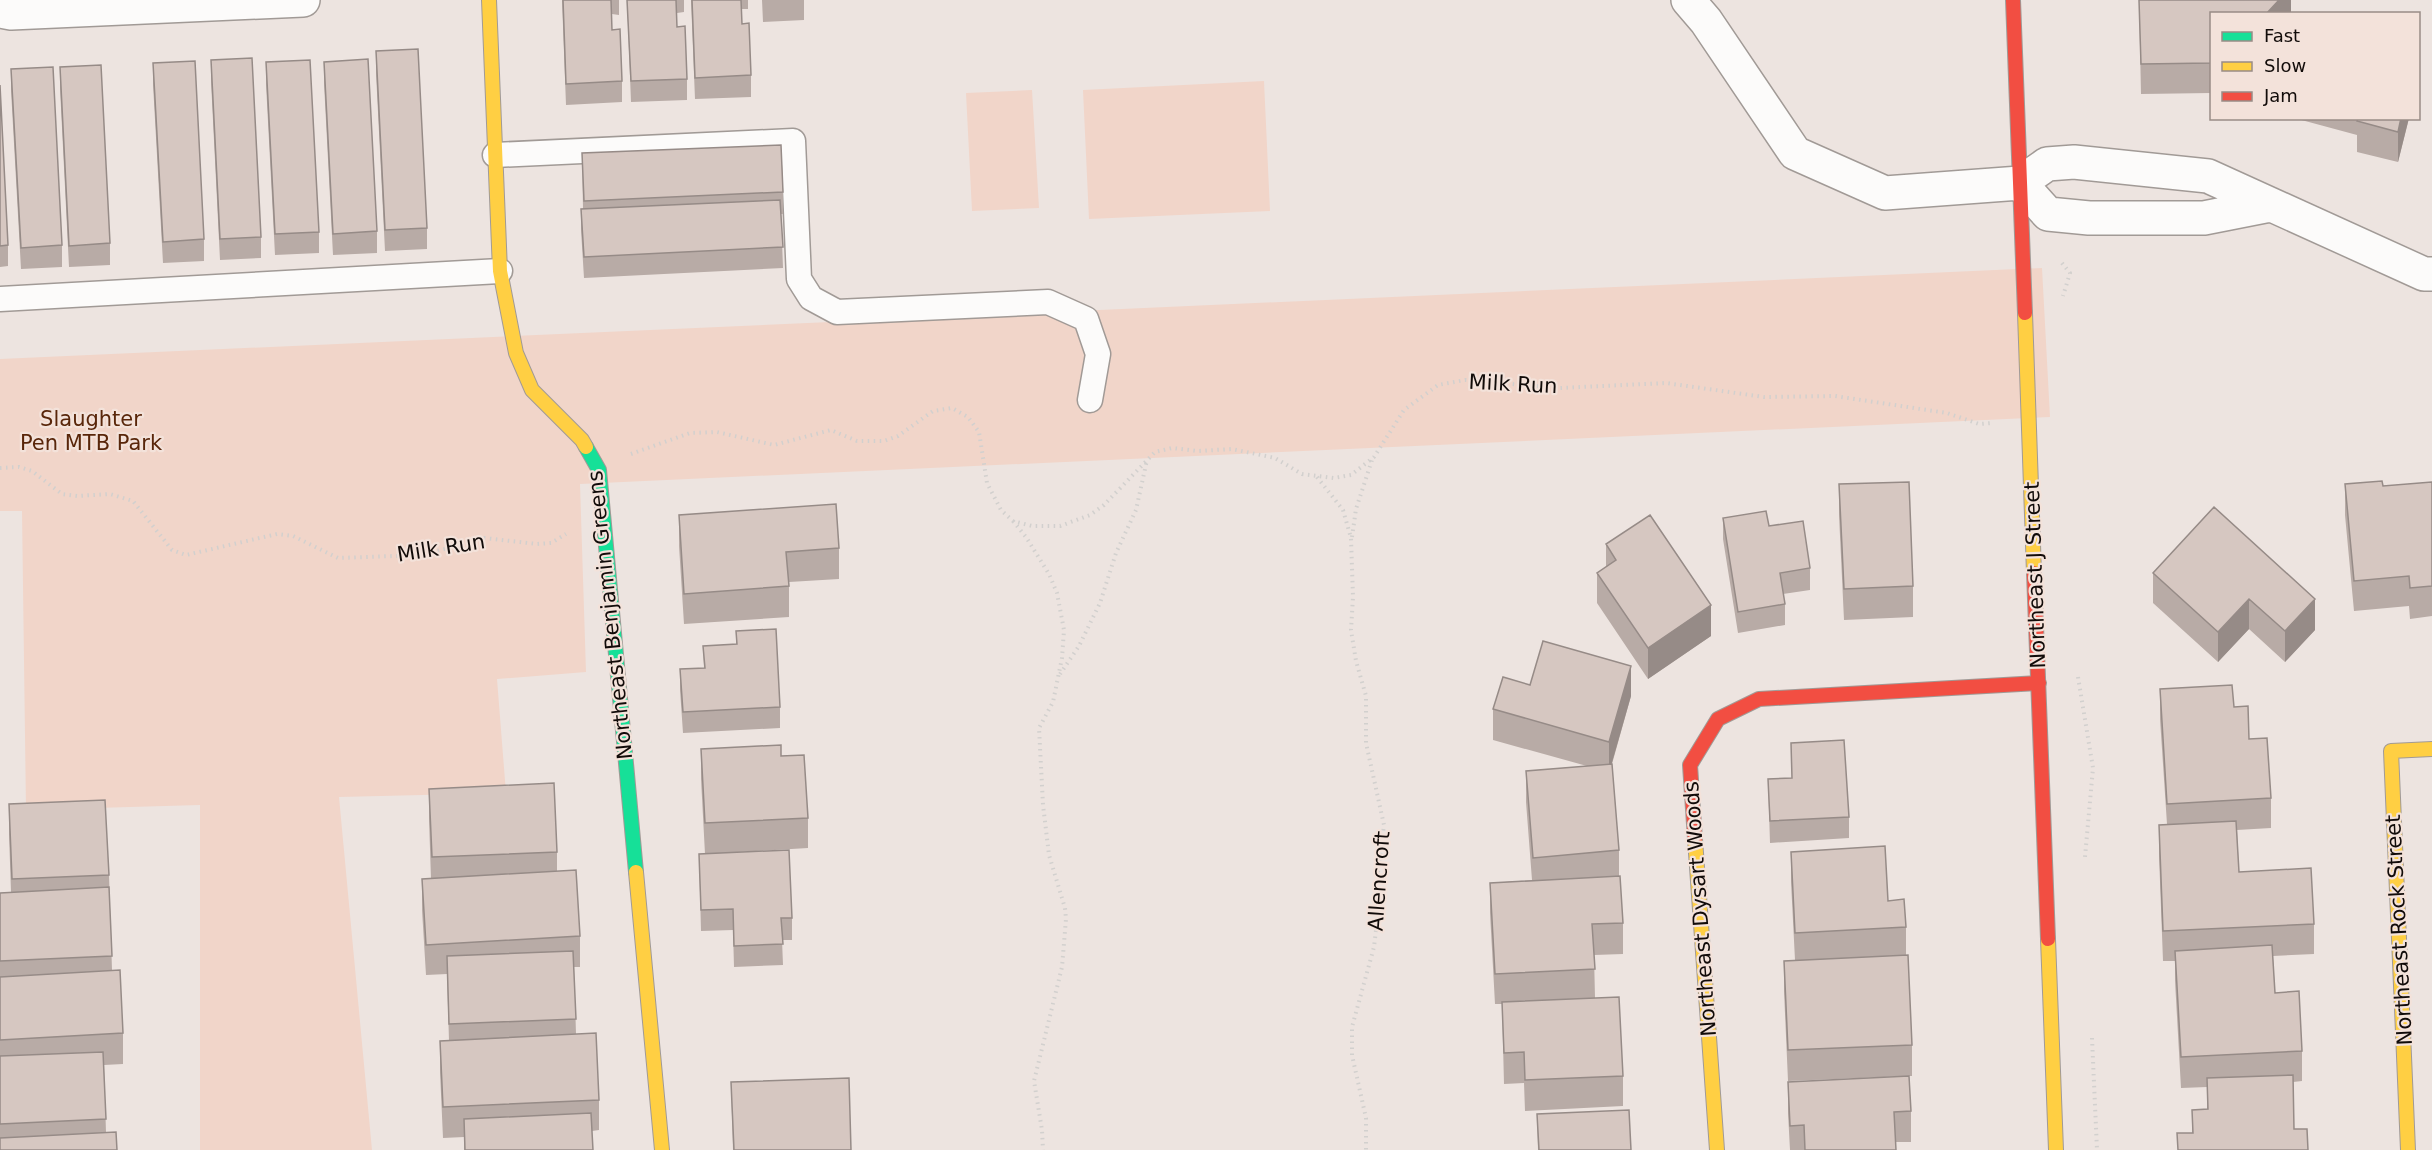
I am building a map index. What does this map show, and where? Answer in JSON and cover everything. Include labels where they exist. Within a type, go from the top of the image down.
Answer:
[{"type":"street","points":[[0,11],[11,13],[303,0]]},
{"type":"street","name":"Northeast Benjamin Greens","points":[[489,0],[500,271],[516,353],[532,390],[582,440],[599,470],[662,1150]]},
{"type":"street","points":[[1688,0],[1706,21],[1795,153],[1885,193],[2020,183],[2047,164],[2074,162],[2208,176],[2424,274],[2432,274]]},
{"type":"street","name":"Northeast J Street","points":[[2013,0],[2056,1150]]},
{"type":"street","points":[[2020,183],[2048,214],[2089,218],[2204,218],[2270,205]]},
{"type":"street","name":"Northeast Dysart Woods","points":[[1716,1148],[1690,765],[1718,719],[1759,699],[2039,683]]},
{"type":"street","name":"Northeast Rock Street","points":[[2408,1150],[2391,751],[2432,749]]},
{"type":"lane","points":[[495,155],[793,141],[799,279],[811,298],[837,312],[1048,302],[1086,319],[1098,354],[1090,400]]},
{"type":"lane","points":[[0,299],[500,271]]},
{"type":"path","name":"Milk Run","points":[[1013,521],[1032,526],[1060,526],[1090,515],[1104,505],[1155,452],[1172,448],[1198,451],[1232,449],[1275,458],[1302,474],[1334,478],[1351,475],[1372,460],[1404,410],[1438,386],[1465,380],[1560,387],[1666,383],[1764,397],[1835,396],[1947,413],[1979,424],[2029,421]]},
{"type":"path","points":[[599,470],[619,459],[690,433],[717,432],[774,445],[831,430],[857,441],[884,441],[898,436],[933,411],[952,408],[968,417],[979,432],[987,483],[1001,510],[1013,521],[1032,546],[1049,574],[1057,593],[1064,630],[1053,702],[1040,728],[1043,805],[1049,855],[1065,908],[1066,919],[1062,967],[1034,1081],[1042,1130],[1042,1150]]},
{"type":"path","points":[[1058,677],[1079,646],[1100,603],[1116,553],[1136,510],[1148,459]]},
{"type":"path","name":"Allencroft","points":[[1366,1150],[1366,1118],[1352,1054],[1352,1027],[1374,947],[1378,872],[1384,825],[1366,742],[1366,696],[1356,661],[1351,630],[1352,538],[1356,509],[1372,460]]},
{"type":"path","name":"Milk Run","points":[[0,468],[19,467],[32,471],[62,494],[77,496],[110,494],[133,501],[172,550],[186,555],[277,534],[293,536],[338,558],[423,555],[484,538],[537,544],[551,543],[565,537],[570,531]]},
{"type":"path","name":"Allencroft","points":[[1317,477],[1343,510],[1352,538]]},
{"type":"green space","points":[[1264,81],[1270,211],[1089,219],[1083,90]]},
{"type":"green space","points":[[1032,90],[1039,208],[972,211],[966,93]]},
{"type":"green space","name":"Slaughter Pen MTB Park","points":[[2042,268],[2050,417],[580,484],[586,672],[497,679],[506,793],[339,797],[372,1150],[200,1150],[200,805],[26,810],[22,511],[0,511],[0,359]]},
{"type":"building","points":[[563,0],[611,0],[612,30],[620,29],[622,81],[566,84]]},
{"type":"building","points":[[627,0],[676,0],[677,27],[685,26],[687,79],[631,81]]},
{"type":"building","points":[[692,0],[741,0],[742,24],[749,23],[751,75],[695,78]]},
{"type":"building","points":[[2139,0],[2279,0],[2268,12],[2210,12],[2210,63],[2141,64]]},
{"type":"building","points":[[418,49],[427,228],[385,230],[376,51]]},
{"type":"building","points":[[252,58],[261,237],[220,239],[211,60]]},
{"type":"building","points":[[368,59],[377,231],[333,234],[324,62]]},
{"type":"building","points":[[310,60],[319,232],[275,234],[266,62]]},
{"type":"building","points":[[195,61],[204,239],[163,242],[153,63]]},
{"type":"building","points":[[101,65],[110,243],[69,246],[60,67]]},
{"type":"building","points":[[53,67],[62,245],[21,248],[11,69]]},
{"type":"building","points":[[0,85],[8,245],[0,246]]},
{"type":"building","points":[[2357,120],[2401,120],[2398,132]]},
{"type":"building","points":[[781,145],[783,192],[584,201],[582,153]]},
{"type":"building","points":[[780,200],[783,247],[584,257],[581,209]]},
{"type":"building","points":[[2382,481],[2383,486],[2432,482],[2432,586],[2410,588],[2409,576],[2354,581],[2345,484]]},
{"type":"building","points":[[1909,482],[1913,586],[1844,589],[1839,484]]},
{"type":"building","points":[[836,504],[839,548],[786,552],[789,586],[684,594],[679,515]]},
{"type":"building","points":[[2214,507],[2315,599],[2285,631],[2249,599],[2218,632],[2153,573]]},
{"type":"building","points":[[1766,511],[1769,526],[1803,521],[1810,568],[1780,573],[1785,604],[1738,612],[1723,518]]},
{"type":"building","points":[[1650,515],[1711,605],[1648,648],[1597,573],[1616,560],[1606,544]]},
{"type":"building","points":[[776,629],[780,707],[683,712],[680,669],[705,668],[703,646],[737,644],[736,631]]},
{"type":"building","points":[[1543,641],[1631,666],[1609,742],[1493,709],[1503,677],[1530,685]]},
{"type":"building","points":[[2232,685],[2234,707],[2248,706],[2249,739],[2267,738],[2271,798],[2167,804],[2160,689]]},
{"type":"building","points":[[1844,740],[1849,817],[1770,821],[1768,779],[1792,778],[1791,743]]},
{"type":"building","points":[[781,745],[781,756],[804,755],[808,818],[705,823],[701,749]]},
{"type":"building","points":[[1612,764],[1619,850],[1533,858],[1526,771]]},
{"type":"building","points":[[554,783],[557,852],[432,857],[429,789]]},
{"type":"building","points":[[105,800],[109,875],[12,879],[9,804]]},
{"type":"building","points":[[2236,821],[2239,872],[2311,868],[2314,924],[2163,931],[2159,825]]},
{"type":"building","points":[[1885,846],[1888,901],[1904,899],[1906,927],[1795,933],[1791,852]]},
{"type":"building","points":[[789,850],[792,918],[781,918],[783,944],[734,946],[733,909],[701,910],[699,854]]},
{"type":"building","points":[[576,870],[580,936],[426,945],[422,879]]},
{"type":"building","points":[[1620,876],[1623,923],[1592,924],[1595,969],[1495,974],[1490,883]]},
{"type":"building","points":[[109,887],[112,956],[0,961],[0,893]]},
{"type":"building","points":[[2272,945],[2275,993],[2299,991],[2302,1051],[2181,1057],[2175,951]]},
{"type":"building","points":[[573,951],[576,1019],[449,1024],[447,956]]},
{"type":"building","points":[[1908,955],[1912,1045],[1788,1050],[1784,961]]},
{"type":"building","points":[[120,970],[123,1033],[0,1040],[0,977]]},
{"type":"building","points":[[1619,997],[1623,1076],[1525,1080],[1524,1052],[1504,1053],[1502,1002]]},
{"type":"building","points":[[596,1033],[599,1100],[443,1107],[440,1041]]},
{"type":"building","points":[[103,1052],[106,1119],[0,1124],[0,1056]]},
{"type":"building","points":[[2293,1075],[2294,1129],[2307,1129],[2308,1150],[2178,1150],[2177,1133],[2193,1133],[2192,1110],[2208,1109],[2207,1078]]},
{"type":"building","points":[[1909,1076],[1911,1111],[1894,1112],[1896,1150],[1805,1150],[1804,1125],[1790,1126],[1788,1082]]},
{"type":"building","points":[[849,1078],[851,1150],[734,1150],[731,1082]]},
{"type":"building","points":[[1629,1110],[1631,1150],[1539,1150],[1537,1114]]},
{"type":"building","points":[[591,1113],[593,1150],[465,1150],[464,1119]]},
{"type":"building","points":[[116,1132],[117,1150],[0,1150],[0,1138]]},
{"type":"traffic: fast","points":[[586,447],[599,470],[636,872]]},
{"type":"traffic: slow","points":[[489,0],[500,271],[516,353],[532,390],[582,440],[586,447]]},
{"type":"traffic: slow","points":[[2025,313],[2034,573]]},
{"type":"traffic: slow","points":[[2408,1150],[2391,751],[2432,749]]},
{"type":"traffic: slow","points":[[1695,839],[1717,1150]]},
{"type":"traffic: slow","points":[[636,872],[662,1150]]},
{"type":"traffic: slow","points":[[2048,939],[2056,1150]]},
{"type":"traffic: jam","points":[[2013,0],[2025,313]]},
{"type":"traffic: jam","points":[[2034,573],[2048,939]]},
{"type":"traffic: jam","points":[[1695,839],[1690,765],[1718,719],[1759,699],[2039,683]]}]
